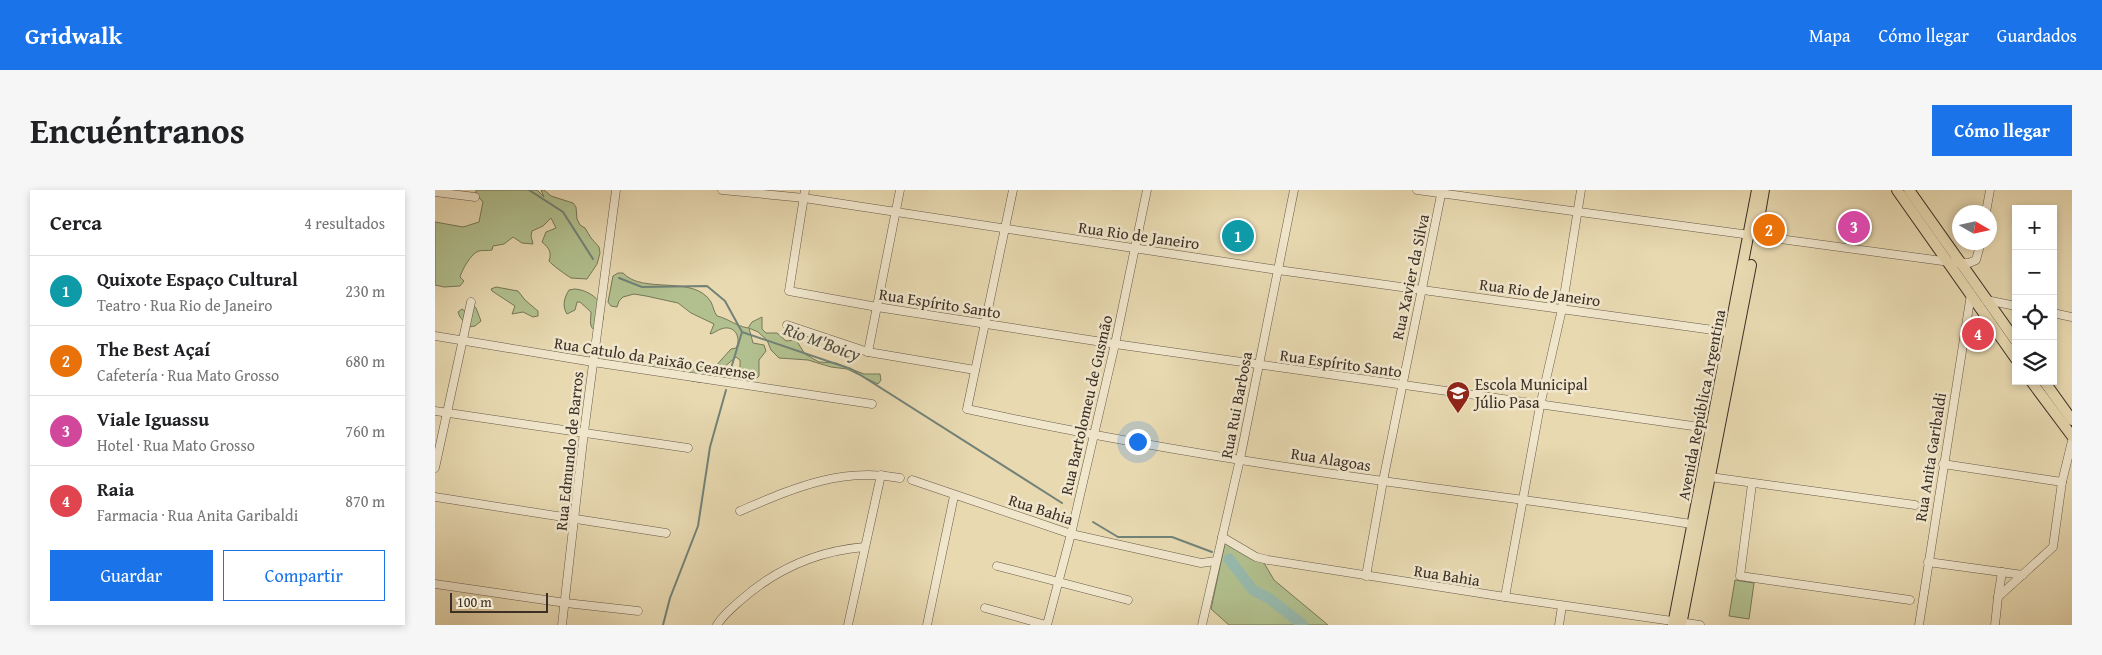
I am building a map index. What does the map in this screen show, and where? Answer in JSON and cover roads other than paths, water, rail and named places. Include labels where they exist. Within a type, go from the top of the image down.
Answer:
[{"type":"main road","name":"Avenida República Argentina","points":[[1753,236],[1757,190]]},
{"type":"main road","name":"Avenida República Argentina","points":[[1677,623],[1753,236],[1764,190]]},
{"type":"main road","points":[[1897,190],[2012,353]]},
{"type":"main road","points":[[1909,190],[2015,340]]},
{"type":"main road","points":[[2034,385],[2072,436]]},
{"type":"main road","points":[[2047,385],[2072,420]]},
{"type":"main road","name":"Avenida República Argentina","points":[[1697,525],[1710,477],[1716,429]]},
{"type":"street","name":"Rua Edmundo de Barros","points":[[562,625],[576,518],[584,432],[616,190]]},
{"type":"street","name":"Rua Rio de Janeiro","points":[[722,190],[804,194],[896,213],[1278,270],[1734,333]]},
{"type":"street","points":[[868,352],[900,190]]},
{"type":"street","points":[[787,325],[868,352],[975,370],[1013,190]]},
{"type":"street","name":"Rua Bartolomeu de Gusmão","points":[[1046,625],[1071,534],[1115,344],[1147,190]]},
{"type":"street","name":"Rua Rui Barbosa","points":[[1202,625],[1240,459],[1293,190]]},
{"type":"street","points":[[1417,190],[1949,262],[1969,263],[1976,260],[1979,250]]},
{"type":"street","points":[[1505,597],[1540,406],[1562,309],[1581,190]]},
{"type":"street","points":[[1987,205],[1990,190]]},
{"type":"street","points":[[435,192],[475,197]]},
{"type":"street","name":"Rua Xavier da Silva","points":[[1366,576],[1421,289],[1442,192]]},
{"type":"street","name":"Rua Espírito Santo","points":[[804,194],[789,291],[877,307],[1115,344],[1540,406],[1716,429]]},
{"type":"street","name":"Rua Anita Garibaldi","points":[[1919,625],[1971,294]]},
{"type":"street","points":[[1986,300],[2012,305]]},
{"type":"street","points":[[435,468],[471,302]]},
{"type":"street","points":[[2057,314],[2072,317]]},
{"type":"street","name":"Rua Catulo da Paixão Cearense","points":[[435,336],[872,404]]},
{"type":"street","name":"Rua Alagoas","points":[[975,370],[967,409],[1093,435],[1240,459],[1697,525]]},
{"type":"street","points":[[435,411],[688,448]]},
{"type":"street","points":[[1998,597],[2053,547],[2062,482],[2072,441]]},
{"type":"street","points":[[1943,464],[2062,482]]},
{"type":"street","points":[[740,511],[802,485],[856,474],[900,478]]},
{"type":"street","points":[[846,624],[881,475]]},
{"type":"street","points":[[1710,477],[1915,505]]},
{"type":"street","name":"Rua Bahia","points":[[915,481],[954,496],[1071,534],[1201,563],[1216,561]]},
{"type":"street","points":[[1752,484],[1740,576],[1910,600]]},
{"type":"street","points":[[927,625],[954,496]]},
{"type":"street","points":[[435,497],[666,533]]},
{"type":"street","name":"Rua Bahia","points":[[1222,537],[1256,557],[1366,576],[1700,625]]},
{"type":"street","points":[[717,625],[721,618],[758,585],[804,560],[842,549],[864,547]]},
{"type":"street","points":[[1928,562],[2023,575]]},
{"type":"street","points":[[997,566],[1128,600]]},
{"type":"street","points":[[1995,625],[2001,572]]},
{"type":"street","points":[[435,584],[565,603],[638,611]]},
{"type":"street","points":[[1559,625],[1562,606]]},
{"type":"street","points":[[985,608],[1046,625]]},
{"type":"waterway","name":"Rio M'Boicy","points":[[529,190],[563,212],[593,259]]},
{"type":"waterway","name":"Rio M'Boicy","points":[[619,278],[642,287],[707,286],[725,301],[742,332],[851,369],[1062,503]]},
{"type":"waterway","points":[[729,375],[742,332]]},
{"type":"waterway","points":[[663,625],[670,598],[698,526],[710,447],[726,390]]},
{"type":"waterway","name":"Rio M'Boicy","points":[[1093,522],[1118,537],[1172,537],[1212,552]]},
{"type":"waterway","name":"Rio M'Boicy","points":[[1229,559],[1253,590],[1270,599],[1303,625]]},
{"type":"place","name":"Viale Iguassu","points":[[1854,227]]},
{"type":"place","name":"The Best Açaí","points":[[1769,230]]},
{"type":"place","name":"Quixote Espaço Cultural","points":[[1238,236]]},
{"type":"place","name":"Raia","points":[[1978,334]]},
{"type":"place","name":"Escola Municipal Júlio Pasa","points":[[1458,414]]}]
